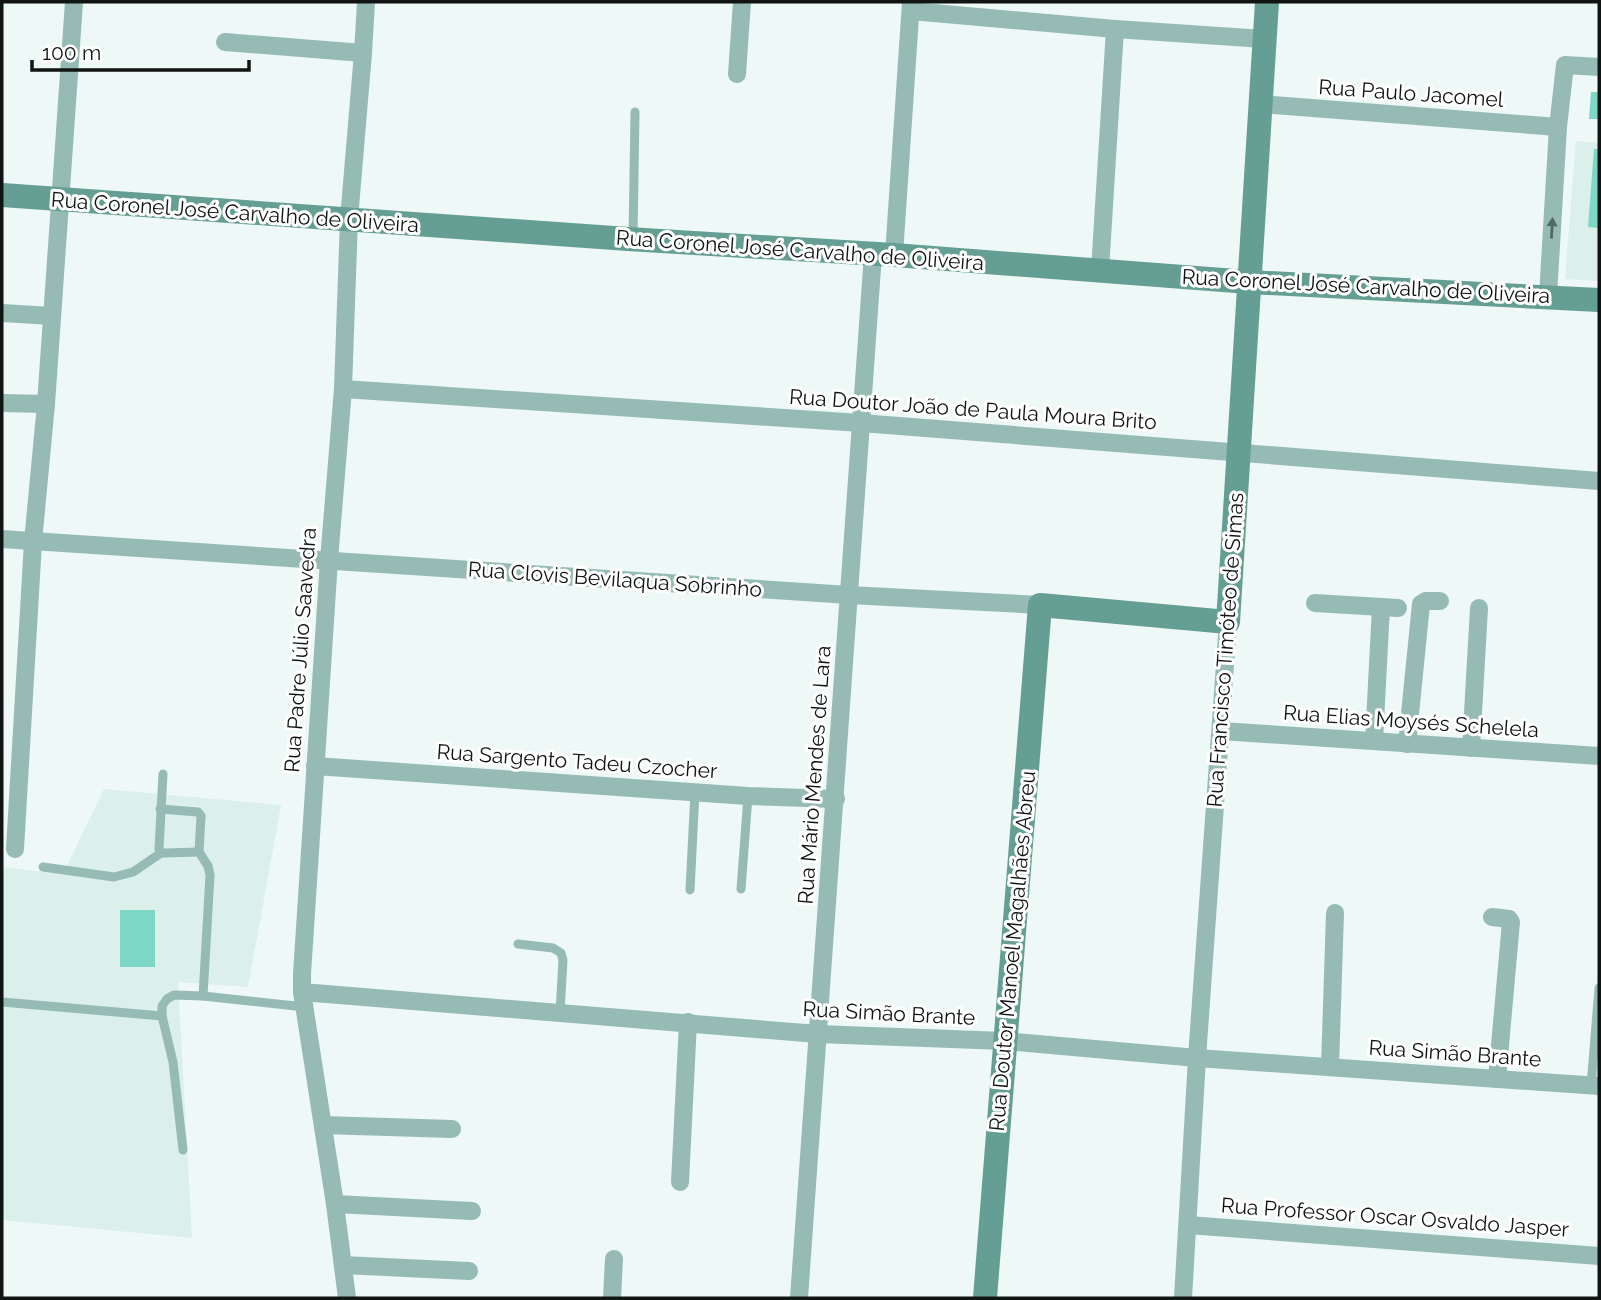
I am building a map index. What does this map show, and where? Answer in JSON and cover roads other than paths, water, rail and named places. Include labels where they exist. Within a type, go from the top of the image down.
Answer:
[{"type":"street","points":[[15,849],[33,541],[46,404],[74,2]]},
{"type":"street","name":"Rua Padre Júlio Saavedra","points":[[347,1298],[303,1000],[303,960],[343,389],[349,219],[366,2]]},
{"type":"street","points":[[737,74],[742,2]]},
{"type":"street","name":"Rua Francisco Timóteo de Simas","points":[[1183,1298],[1267,2]]},
{"type":"street","points":[[911,7],[1115,29],[1264,39]]},
{"type":"street","name":"Rua Mário Mendes de Lara","points":[[799,1298],[861,423],[884,254],[911,7]]},
{"type":"street","points":[[1100,270],[1115,29]]},
{"type":"street","points":[[225,42],[363,53]]},
{"type":"street","points":[[1548,296],[1558,127],[1565,65],[1599,67]]},
{"type":"street","name":"Rua Paulo Jacomel","points":[[1261,104],[1558,127]]},
{"type":"street","name":"Rua Coronel José Carvalho de Oliveira","points":[[2,195],[633,240],[884,254],[1249,282],[1599,300]]},
{"type":"street","points":[[2,313],[52,316]]},
{"type":"street","name":"Rua Doutor João de Paula Moura Brito","points":[[343,389],[861,423],[1599,481]]},
{"type":"street","points":[[2,403],[46,404]]},
{"type":"street","name":"Rua Clovis Bevilaqua Sobrinho","points":[[2,539],[849,595],[1040,605],[1228,622]]},
{"type":"street","points":[[1407,744],[1421,604],[1426,601],[1440,601]]},
{"type":"street","points":[[1315,603],[1390,608],[1374,741]]},
{"type":"street","name":"Rua Doutor Manoel Magalhães Abreu","points":[[985,1298],[1040,605]]},
{"type":"street","points":[[1471,748],[1479,608]]},
{"type":"street","name":"Rua Elias Moysés Schelela","points":[[1221,731],[1599,756]]},
{"type":"street","name":"Rua Sargento Tadeu Czocher","points":[[315,766],[748,796],[836,799]]},
{"type":"street","points":[[1330,1067],[1335,913]]},
{"type":"street","points":[[1492,917],[1509,919],[1511,922],[1497,1079]]},
{"type":"street","name":"Rua Simão Brante","points":[[303,1000],[561,1012],[818,1034],[1004,1041],[1197,1058],[1595,1086]]},
{"type":"street","points":[[680,1182],[688,1022]]},
{"type":"street","points":[[323,1125],[452,1129]]},
{"type":"street","points":[[335,1204],[472,1212]]},
{"type":"street","name":"Rua Professor Oscar Osvaldo Jasper","points":[[1188,1225],[1599,1256]]},
{"type":"street","points":[[612,1298],[614,1259]]},
{"type":"street","points":[[343,1265],[469,1271]]},
{"type":"lane","points":[[633,240],[635,112]]},
{"type":"lane","points":[[161,853],[160,809],[163,774]]},
{"type":"lane","points":[[690,890],[695,792]]},
{"type":"lane","points":[[740,889],[748,796]]},
{"type":"lane","points":[[160,809],[201,816],[200,852],[210,874],[203,996]]},
{"type":"lane","points":[[43,867],[114,877],[133,872],[161,853],[200,852]]},
{"type":"lane","points":[[518,944],[553,948],[561,953],[561,1012]]},
{"type":"lane","points":[[1595,1086],[1599,988]]},
{"type":"lane","points":[[183,1150],[173,1062],[162,1016],[162,1006],[167,999],[174,995],[303,1000]]},
{"type":"lane","points":[[2,1002],[162,1016]]}]
